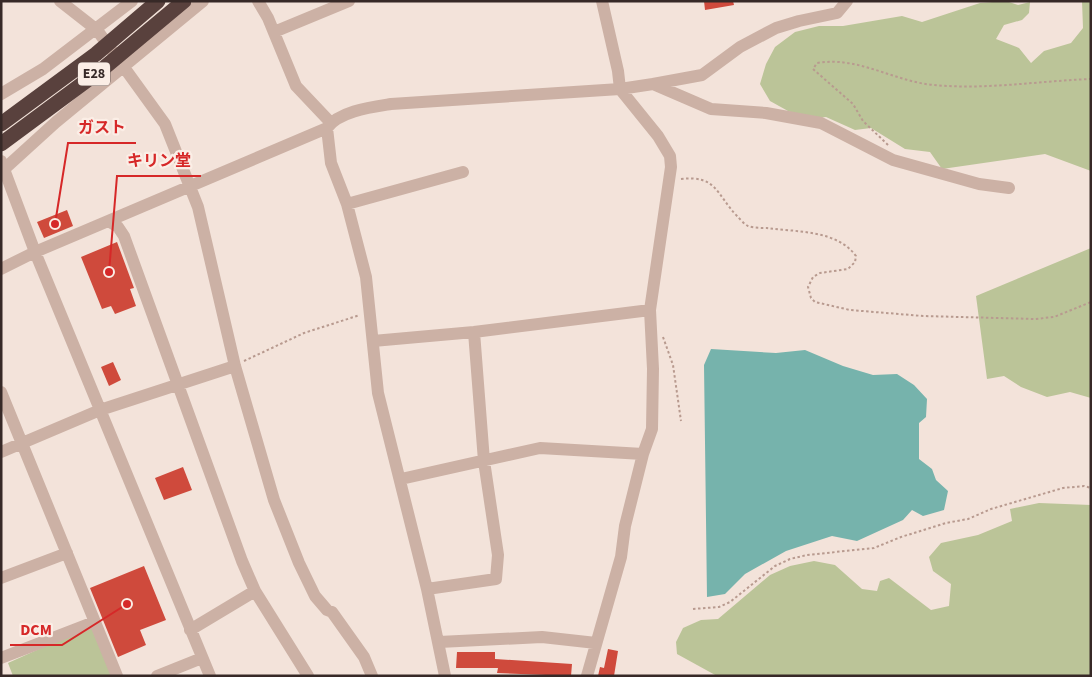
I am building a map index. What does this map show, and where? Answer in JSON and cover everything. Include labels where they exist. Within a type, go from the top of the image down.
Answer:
[{"type":"highway","name":"E28","points":[[1,124],[96,54],[158,1]]},
{"type":"highway","name":"E28","points":[[1,144],[104,66],[184,1]]},
{"type":"street","points":[[60,1],[97,30],[165,124],[198,207],[235,366],[274,500],[299,563],[315,596],[327,610],[332,612],[353,641],[372,676]]},
{"type":"street","points":[[1,94],[43,69],[97,30],[132,1]]},
{"type":"street","points":[[203,1],[2,168],[210,676]]},
{"type":"street","points":[[258,1],[274,32],[296,86],[329,125],[331,163],[347,204],[366,277],[378,393],[427,589],[445,676]]},
{"type":"street","points":[[274,32],[349,1]]},
{"type":"street","points":[[588,676],[621,557],[625,526],[643,454],[652,429],[653,369],[650,310],[671,167],[670,156],[658,136],[620,90],[618,71],[602,1]]},
{"type":"street","points":[[1,269],[329,125],[360,109],[391,104],[620,90],[702,75],[747,43],[776,28],[837,13],[847,1]]},
{"type":"street","points":[[653,84],[711,109],[766,113],[821,123],[893,160],[979,184],[1009,188]]},
{"type":"street","points":[[347,204],[463,172]]},
{"type":"street","points":[[110,222],[118,227],[124,236],[203,459],[255,591],[308,676]]},
{"type":"street","points":[[373,341],[474,332],[650,310]]},
{"type":"street","points":[[427,589],[496,579],[498,555],[484,461],[474,332]]},
{"type":"street","points":[[1,452],[100,410],[235,366]]},
{"type":"street","points":[[1,392],[117,676]]},
{"type":"street","points":[[400,479],[540,448],[643,454]]},
{"type":"street","points":[[1,578],[67,553]]},
{"type":"street","points":[[190,630],[255,591]]},
{"type":"street","points":[[1,658],[94,622]]},
{"type":"street","points":[[439,642],[542,638],[596,643]]},
{"type":"street","points":[[157,676],[202,658]]},
{"type":"path","points":[[895,150],[872,132],[853,104],[813,69],[817,63],[832,60],[860,64],[906,80],[957,87],[1091,79]]},
{"type":"path","points":[[668,180],[703,178],[715,187],[732,211],[748,226],[812,233],[841,240],[848,245],[856,256],[856,262],[848,269],[820,273],[813,277],[808,287],[811,298],[815,302],[850,310],[923,316],[1035,319],[1054,318],[1091,302]]},
{"type":"path","points":[[235,366],[304,333],[348,318],[370,314]]},
{"type":"path","points":[[663,336],[673,364],[681,421]]},
{"type":"path","points":[[694,609],[719,607],[730,602],[769,572],[790,559],[808,555],[874,548],[901,537],[946,523],[968,519],[991,509],[1063,488],[1091,488]]},
{"type":"green space","points":[[1006,1],[1018,5],[1030,2],[1029,13],[1022,20],[1004,25],[996,39],[1019,48],[1031,63],[1044,51],[1071,43],[1083,28],[1082,1],[1091,1],[1091,171],[1045,154],[942,169],[930,152],[905,149],[871,128],[855,130],[826,117],[808,119],[788,111],[770,101],[760,84],[766,64],[775,47],[795,32],[819,26],[843,26],[902,16],[922,22],[980,3]]},
{"type":"green space","points":[[1091,248],[1091,398],[1070,392],[1047,397],[1021,387],[1004,376],[987,379],[976,296]]},
{"type":"green space","points":[[1039,503],[1091,505],[1091,676],[717,676],[677,654],[676,642],[683,628],[701,620],[718,619],[770,575],[790,566],[814,561],[835,565],[862,589],[877,591],[880,581],[889,578],[931,610],[949,606],[951,584],[933,571],[929,557],[941,543],[978,535],[1012,521],[1010,509]]},
{"type":"green space","points":[[88,627],[92,629],[112,676],[13,676],[8,663]]},
{"type":"water","points":[[711,349],[776,353],[805,350],[843,366],[873,375],[897,374],[914,385],[927,399],[926,417],[919,423],[919,459],[932,469],[936,480],[948,491],[944,510],[923,516],[912,510],[903,520],[857,541],[832,536],[786,551],[745,574],[725,594],[707,597],[704,365]]},
{"type":"building","points":[[704,1],[733,1],[734,5],[705,10]]},
{"type":"building","points":[[67,210],[73,226],[44,238],[37,222]]},
{"type":"building","points":[[117,242],[134,288],[130,289],[136,306],[115,314],[111,306],[102,309],[81,257]]},
{"type":"building","points":[[113,362],[121,380],[109,386],[101,367]]},
{"type":"building","points":[[183,467],[192,490],[164,500],[155,478]]},
{"type":"building","points":[[144,566],[166,620],[140,630],[146,645],[118,657],[90,588]]},
{"type":"building","points":[[608,649],[618,651],[614,676],[598,676],[600,667],[604,668]]},
{"type":"building","points":[[457,652],[495,652],[495,659],[572,664],[571,676],[497,673],[498,668],[456,668]]},
{"type":"place","name":"ガスト","points":[[55,224]]},
{"type":"place","name":"キリン堂","points":[[109,272]]},
{"type":"place","name":"DCM","points":[[127,604]]}]
